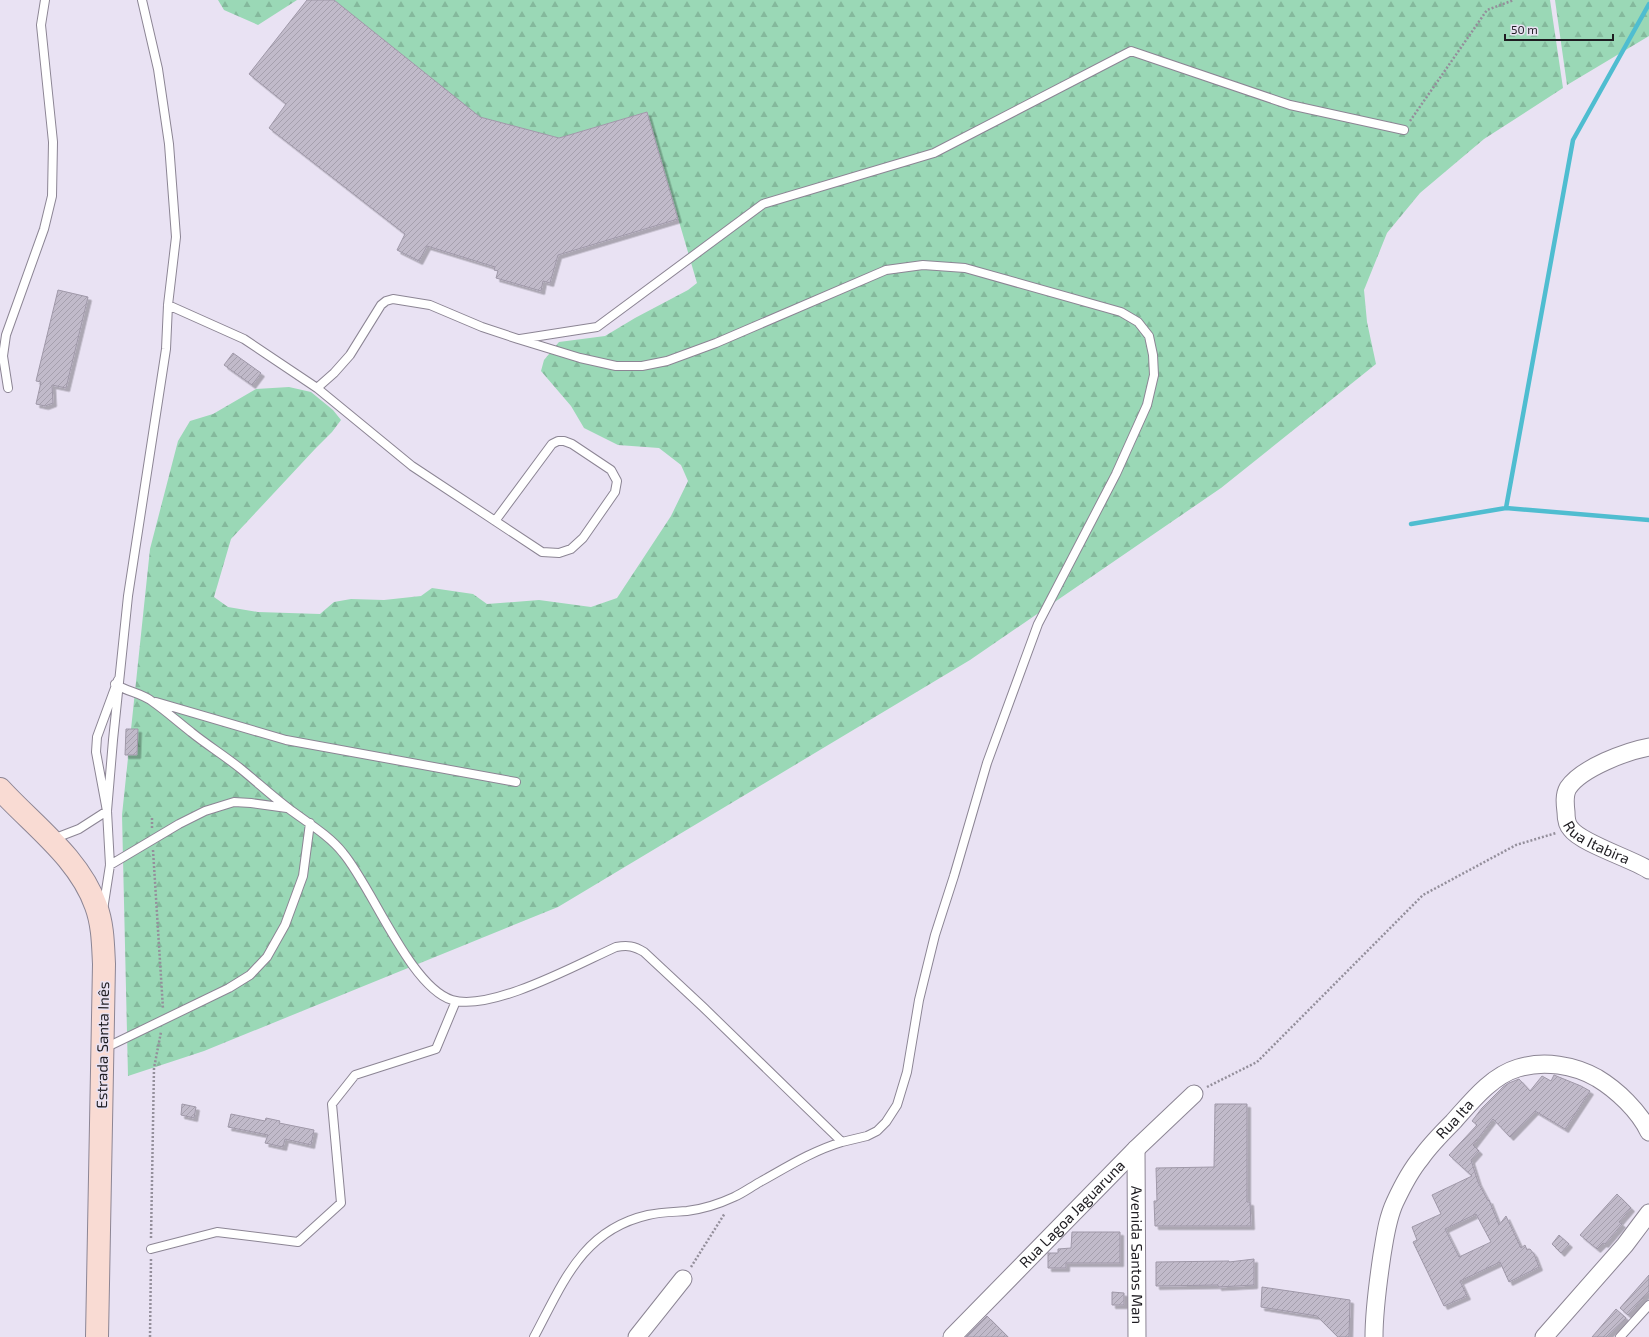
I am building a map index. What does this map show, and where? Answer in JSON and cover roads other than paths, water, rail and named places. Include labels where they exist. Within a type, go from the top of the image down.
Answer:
[{"type":"main road","name":"Estrada Santa Inês","points":[[0,789],[69,859],[80,875],[96,907],[101,924],[104,964],[97,1337]]},
{"type":"street","name":"Rua Itabira","points":[[1649,747],[1620,756],[1594,767],[1577,779],[1568,788],[1564,799],[1566,817],[1570,829],[1580,837],[1649,870]]},
{"type":"street","name":"Rua Ita","points":[[1374,1337],[1380,1267],[1386,1233],[1394,1204],[1421,1158],[1489,1084],[1517,1068],[1545,1065],[1567,1066],[1588,1073],[1613,1090],[1638,1115],[1649,1132]]},
{"type":"street","name":"Rua Lagoa Jaguaruna","points":[[952,1337],[1136,1149],[1194,1094]]},
{"type":"street","name":"Avenida Santos Man","points":[[1136,1149],[1137,1337]]},
{"type":"street","points":[[1544,1337],[1625,1245],[1649,1213]]},
{"type":"street","points":[[637,1337],[683,1279]]},
{"type":"lane","points":[[8,388],[3,356],[6,335],[42,235],[52,196],[53,142],[41,25],[45,0]]},
{"type":"lane","points":[[107,811],[118,683],[128,596],[166,349],[168,305],[176,237],[168,144],[158,69],[142,0]]},
{"type":"lane","points":[[518,339],[597,327],[763,204],[934,152],[1130,52],[1290,105],[1404,130]]},
{"type":"lane","points":[[317,388],[334,374],[350,355],[381,305],[386,301],[393,299],[430,305],[482,327],[580,358],[616,366],[642,366],[667,361],[716,343],[886,270],[922,265],[964,268],[1121,312],[1138,322],[1149,336],[1153,354],[1154,375],[1147,405],[1116,474],[1038,624],[987,763],[935,935],[919,1000],[906,1072],[897,1105],[886,1122],[877,1131],[867,1136],[842,1142],[811,1153],[735,1197],[714,1205],[689,1211],[649,1214],[627,1221],[606,1232],[586,1250],[568,1274],[534,1337]]},
{"type":"lane","points":[[168,305],[244,339],[317,388],[412,466],[495,521],[542,552],[559,553],[571,548],[583,538],[615,492],[617,480],[611,470],[585,452],[572,444],[564,441],[558,441],[552,444],[495,521]]},
{"type":"lane","points":[[118,683],[152,700],[286,740],[516,782]]},
{"type":"lane","points":[[101,924],[110,865],[107,811],[96,752],[97,737],[118,683]]},
{"type":"lane","points":[[152,700],[192,733],[240,768],[288,808],[310,823],[343,852],[359,874],[408,959],[426,982],[442,995],[462,1002],[479,1000],[512,992],[549,980],[616,947],[626,945],[634,946],[644,952],[703,1007],[842,1142]]},
{"type":"lane","points":[[110,865],[152,839],[205,811],[234,802],[288,808]]},
{"type":"lane","points":[[50,840],[79,829],[107,811]]},
{"type":"lane","points":[[103,1048],[234,985],[250,975],[267,957],[285,925],[303,876],[310,823]]},
{"type":"lane","points":[[151,1249],[217,1232],[298,1242],[341,1203],[332,1104],[355,1075],[436,1049],[456,1001]]},
{"type":"lane","points":[[1620,1337],[1649,1305]]},
{"type":"waterway","points":[[1506,508],[1573,140],[1649,4]]},
{"type":"waterway","points":[[1411,524],[1506,508],[1649,520]]}]
